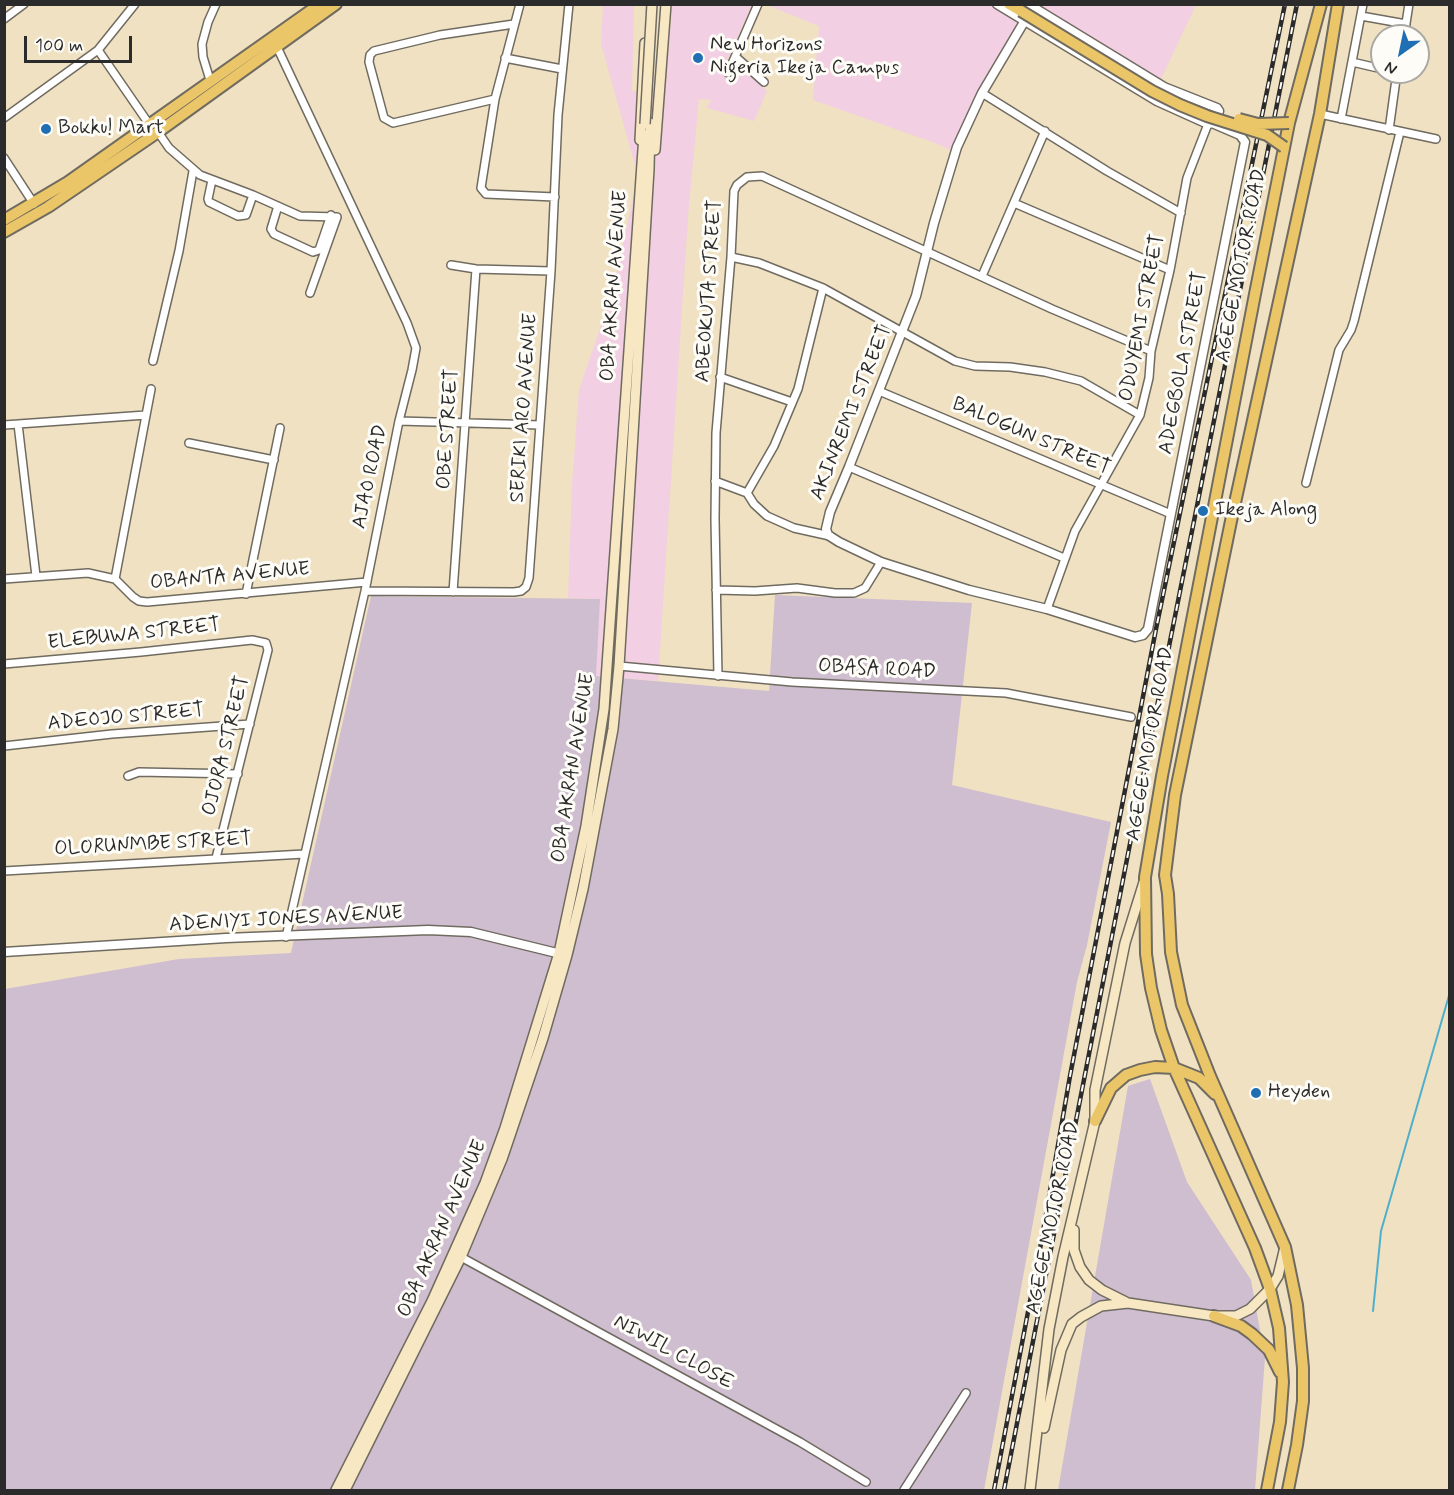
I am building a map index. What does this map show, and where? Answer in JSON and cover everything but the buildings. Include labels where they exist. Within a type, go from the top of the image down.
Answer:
[{"type":"main road","points":[[4,232],[48,207],[154,128],[210,80],[320,4]]},
{"type":"main road","points":[[4,220],[34,204],[154,128],[277,47],[336,4]]},
{"type":"main road","points":[[641,177],[640,144],[650,4]]},
{"type":"main road","name":"OBA AKRAN AVENUE","points":[[345,1491],[461,1257],[502,1159],[543,1038],[596,828],[613,729],[619,666],[649,169],[650,4]]},
{"type":"main road","name":"OBA AKRAN AVENUE","points":[[336,1491],[431,1304],[485,1183],[563,954],[598,758],[605,701],[612,571],[641,177],[659,4]]},
{"type":"main road","points":[[649,169],[655,158],[666,4]]},
{"type":"main road","points":[[1009,4],[1023,6],[1153,84],[1181,98],[1245,121],[1258,124],[1289,123]]},
{"type":"main road","name":"AGEGE MOTOR ROAD","points":[[1030,1491],[1049,1329],[1063,1257],[1095,1121],[1097,1079],[1125,943],[1145,877],[1214,502],[1289,123],[1321,4]]},
{"type":"main road","name":"AGEGE MOTOR ROAD","points":[[1288,1491],[1303,1401],[1304,1368],[1298,1315],[1285,1247],[1190,1029],[1176,981],[1171,952],[1165,875],[1175,795],[1231,521],[1320,114],[1338,4]]},
{"type":"main road","points":[[1023,6],[1152,91],[1207,116],[1268,135],[1284,147]]},
{"type":"main road","points":[[647,21],[650,16],[655,15],[661,17],[664,22]]},
{"type":"main road","points":[[1145,877],[1146,954],[1161,1030],[1174,1068],[1243,1220],[1270,1289],[1279,1328],[1284,1382],[1280,1422],[1267,1491]]},
{"type":"main road","points":[[1095,1121],[1111,1088],[1126,1074],[1155,1067],[1174,1068],[1198,1078],[1221,1100]]},
{"type":"main road","points":[[1073,1217],[1074,1250],[1080,1267],[1089,1280],[1102,1290],[1128,1303]]},
{"type":"main road","points":[[1035,1459],[1042,1438],[1061,1350],[1072,1324],[1101,1306],[1128,1303],[1214,1316],[1236,1316],[1250,1309],[1270,1289],[1278,1276],[1285,1247]]},
{"type":"main road","points":[[1214,1316],[1241,1326],[1261,1341],[1275,1361],[1284,1382]]},
{"type":"street","points":[[4,19],[24,4]]},
{"type":"street","points":[[4,118],[98,50],[135,4]]},
{"type":"street","points":[[210,80],[203,57],[202,44],[216,4]]},
{"type":"street","points":[[303,16],[307,4]]},
{"type":"street","points":[[520,4],[495,99],[481,188],[486,194],[555,197]]},
{"type":"street","name":"SERIKI ARO AVENUE","points":[[365,591],[514,592],[526,587],[529,578],[551,271],[562,69],[569,4]]},
{"type":"street","points":[[728,73],[758,4]]},
{"type":"street","points":[[997,4],[1157,101],[1210,124],[1217,119],[1219,111],[1217,108],[1164,87],[1023,6]]},
{"type":"street","points":[[1341,119],[1363,4]]},
{"type":"street","points":[[1361,16],[1406,24],[1409,4]]},
{"type":"street","name":"AKINREMI STREET","points":[[830,536],[826,529],[826,522],[903,332],[951,165],[982,93],[1024,22]]},
{"type":"street","points":[[495,99],[393,123],[384,118],[369,62],[370,55],[374,51],[440,35],[514,24]]},
{"type":"street","name":"AJAO ROAD","points":[[277,47],[414,340],[415,356],[399,421],[367,582],[286,937]]},
{"type":"street","points":[[98,50],[169,148],[194,171],[300,216],[331,215],[337,217],[310,293]]},
{"type":"street","points":[[736,57],[764,82]]},
{"type":"street","points":[[505,58],[562,69]]},
{"type":"street","points":[[1352,62],[1370,66]]},
{"type":"street","points":[[1389,130],[1395,84]]},
{"type":"street","points":[[982,93],[1045,130],[1107,171],[1180,213]]},
{"type":"street","points":[[1320,114],[1436,139]]},
{"type":"street","name":"ODUYEMI STREET","points":[[1047,609],[1075,531],[1140,415],[1187,178],[1210,124]]},
{"type":"street","name":"ADEGBOLA STREET","points":[[1047,609],[1135,637],[1143,635],[1148,628],[1220,260],[1244,151],[1245,142],[1240,135],[1210,124]]},
{"type":"street","points":[[982,276],[1045,130]]},
{"type":"street","points":[[1306,483],[1340,350],[1354,321],[1400,132]]},
{"type":"street","points":[[4,158],[34,204]]},
{"type":"street","points":[[153,361],[194,171]]},
{"type":"street","name":"ABEOKUTA STREET","points":[[718,676],[716,434],[731,257],[734,191],[737,185],[747,177],[762,176],[1052,309],[1151,351]]},
{"type":"street","points":[[212,180],[209,202],[238,216],[246,215],[254,195]]},
{"type":"street","points":[[1014,203],[1170,270]]},
{"type":"street","points":[[278,206],[272,229],[274,234],[314,252],[319,250],[331,215]]},
{"type":"street","points":[[731,257],[759,263],[824,288],[947,358],[963,364],[1045,372],[1081,381],[1140,415]]},
{"type":"street","points":[[451,265],[476,269],[551,271]]},
{"type":"street","name":"OBE STREET","points":[[453,592],[476,269]]},
{"type":"street","points":[[747,493],[774,446],[798,389],[824,288]]},
{"type":"street","points":[[720,377],[792,402]]},
{"type":"street","points":[[115,579],[151,389]]},
{"type":"street","name":"BALOGUN STREET","points":[[879,391],[1171,514]]},
{"type":"street","points":[[4,425],[146,415]]},
{"type":"street","points":[[399,421],[540,426]]},
{"type":"street","points":[[18,424],[36,576]]},
{"type":"street","points":[[246,594],[280,428]]},
{"type":"street","points":[[189,443],[274,460]]},
{"type":"street","points":[[849,467],[1064,558]]},
{"type":"street","points":[[715,482],[747,493],[754,504],[767,516],[794,528],[830,536],[881,562],[969,590],[1047,609]]},
{"type":"street","points":[[716,590],[755,591],[797,588],[854,593],[865,588],[881,562]]},
{"type":"street","name":"OBANTA AVENUE","points":[[4,579],[88,573],[115,579],[133,597],[147,602],[367,582]]},
{"type":"street","name":"ELEBUWA STREET","points":[[4,664],[252,640],[266,643]]},
{"type":"street","name":"OJORA STREET","points":[[216,858],[268,650],[266,643]]},
{"type":"street","name":"OBASA ROAD","points":[[619,666],[718,676],[1006,693],[1131,717]]},
{"type":"street","name":"ADEOJO STREET","points":[[4,746],[112,734],[250,724]]},
{"type":"street","points":[[128,776],[139,772],[238,774]]},
{"type":"street","name":"OLORUNMBE STREET","points":[[4,871],[304,854]]},
{"type":"street","name":"ADENIYI JONES AVENUE","points":[[4,952],[386,931],[471,932],[563,954]]},
{"type":"street","name":"NIWIL CLOSE","points":[[461,1257],[790,1436],[866,1482]]},
{"type":"street","points":[[904,1491],[966,1393]]},
{"type":"shaded area","points":[[603,5],[634,5],[632,91],[665,95],[672,5],[752,5],[723,69],[727,77],[731,79],[738,65],[767,91],[754,121],[707,108],[711,100],[699,99],[688,216],[658,681],[595,676],[600,599],[568,598],[572,485],[579,390],[612,293],[638,176],[601,44]]},
{"type":"shaded area","points":[[767,5],[1196,5],[1152,98],[1026,24],[953,151],[813,100],[819,26]]},
{"type":"shaded area","points":[[775,595],[972,603],[952,785],[1111,822],[1087,945],[1077,982],[984,1490],[5,1490],[5,989],[179,959],[291,953],[371,596],[600,599],[596,676],[769,691]]},
{"type":"shaded area","points":[[1150,1079],[1187,1182],[1251,1280],[1265,1358],[1255,1490],[1058,1490],[1128,1086]]},
{"type":"waterway","points":[[1373,1311],[1381,1231],[1450,992]]},
{"type":"railway","points":[[994,1490],[1070,1076],[1156,629],[1285,4]]},
{"type":"railway","points":[[1004,1490],[1297,4]]},
{"type":"place","name":"New Horizons Nigeria Ikeja Campus","points":[[698,58]]},
{"type":"place","name":"Bokku! Mart","points":[[46,129]]},
{"type":"place","name":"Ikeja Along","points":[[1203,511]]},
{"type":"place","name":"Heyden","points":[[1256,1093]]}]
